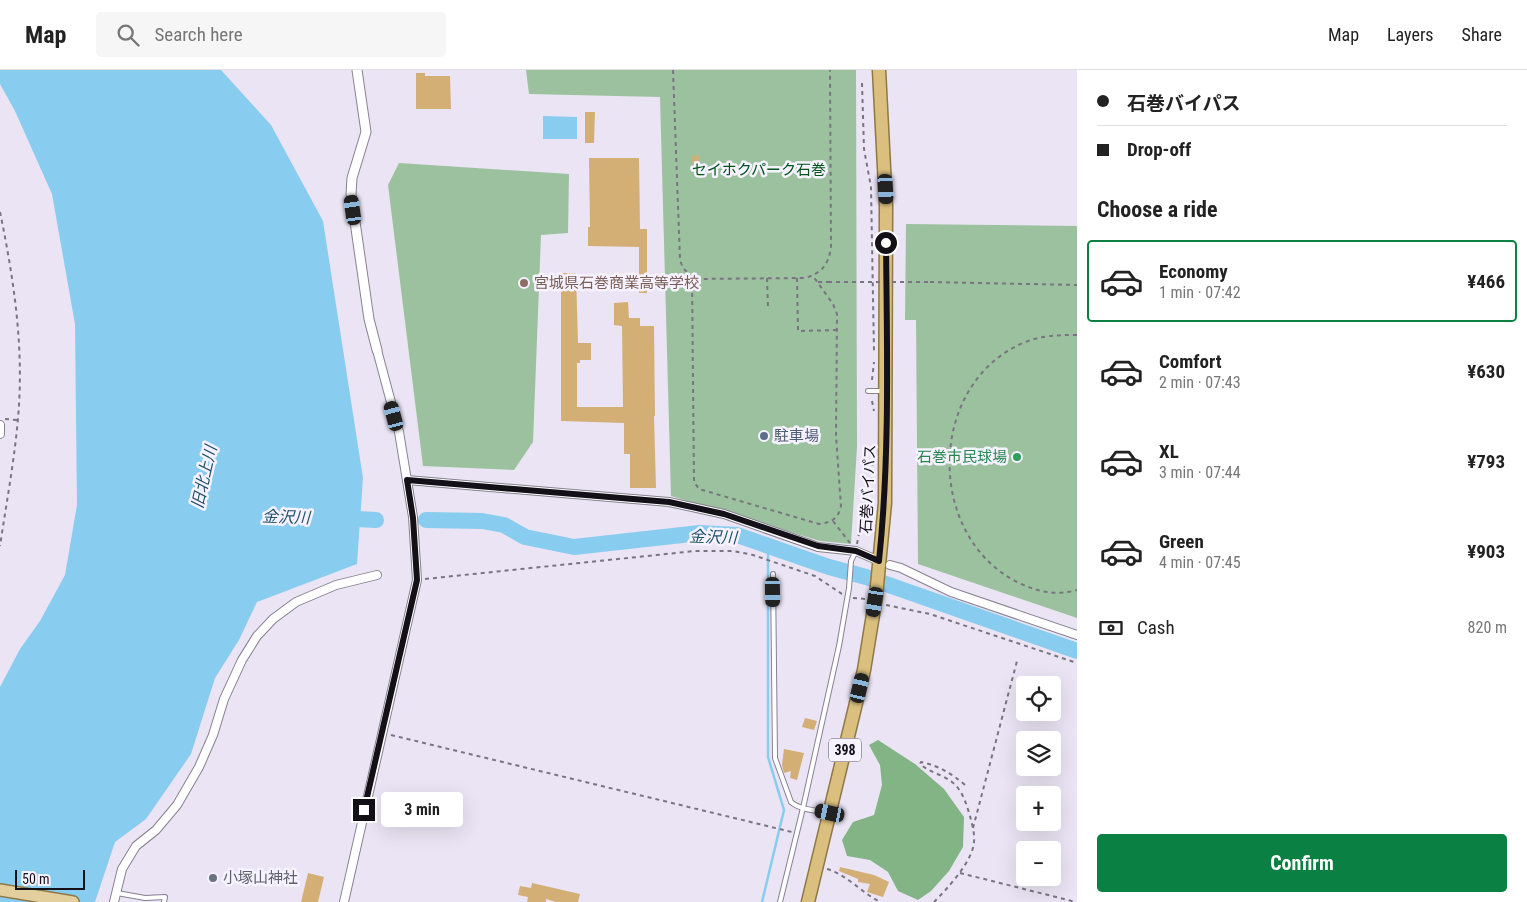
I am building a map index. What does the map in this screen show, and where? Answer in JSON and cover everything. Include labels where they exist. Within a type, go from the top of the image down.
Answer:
[{"type":"highway","name":"石巻バイパス","points":[[808,902],[864,670],[879,601],[883,565],[887,391],[886,206],[879,70]]},
{"type":"main road","points":[[0,890],[73,902]]},
{"type":"street","points":[[344,902],[417,578],[413,518],[399,432],[369,319],[351,194],[356,164],[366,132],[357,70]]},
{"type":"street","points":[[0,425],[0,434]]},
{"type":"street","points":[[407,480],[669,502],[724,514],[818,546],[856,551],[883,565],[901,568],[951,592],[1077,635]]},
{"type":"street","points":[[114,902],[122,869],[136,846],[156,830],[177,805],[199,767],[213,735],[224,699],[242,660],[257,636],[273,619],[304,597],[336,585],[377,575]]},
{"type":"lane","points":[[868,391],[887,391]]},
{"type":"lane","points":[[780,902],[839,646],[849,588],[851,560],[856,551]]},
{"type":"lane","points":[[773,574],[775,758],[790,802],[803,808],[830,813]]},
{"type":"lane","points":[[117,893],[145,898],[165,897],[164,902]]},
{"type":"path","points":[[673,70],[680,260],[683,268],[694,279],[797,278],[813,276],[820,273],[825,267],[829,260],[831,248],[830,70]]},
{"type":"path","points":[[862,83],[864,149],[871,187],[874,352]]},
{"type":"path","points":[[0,212],[9,257],[19,335],[19,405],[0,546]]},
{"type":"path","points":[[692,277],[694,482],[696,486],[699,489],[819,524],[833,521],[839,514],[841,506],[836,444],[837,314],[833,304],[813,276]]},
{"type":"path","points":[[767,278],[768,307]]},
{"type":"path","points":[[797,278],[798,331],[837,330]]},
{"type":"path","points":[[818,282],[1077,285]]},
{"type":"path","points":[[1077,335],[1048,335],[1027,342],[1006,352],[985,370],[970,389],[957,415],[950,444],[950,483],[954,504],[962,525],[976,547],[992,565],[1008,578],[1047,593],[1063,594],[1077,590]]},
{"type":"path","points":[[872,380],[874,362]]},
{"type":"path","points":[[872,401],[875,416]]},
{"type":"path","points":[[0,418],[17,420]]},
{"type":"path","points":[[856,551],[866,496],[872,477],[874,446]]},
{"type":"path","points":[[833,521],[856,551]]},
{"type":"path","points":[[417,578],[428,580],[695,551],[720,550],[752,555],[815,576],[847,598],[879,601],[930,614],[1077,663]]},
{"type":"path","points":[[973,828],[1017,661]]},
{"type":"path","points":[[382,733],[797,833]]},
{"type":"path","points":[[934,902],[960,873],[973,848],[973,828],[965,800],[958,787],[947,779],[927,771],[920,762],[951,773],[964,785]]},
{"type":"path","points":[[817,866],[840,875],[880,902]]},
{"type":"path","points":[[960,873],[1076,902]]},
{"type":"green space","name":"セイホクパーク石巻","points":[[526,70],[856,70],[857,447],[851,544],[820,541],[671,496],[660,97],[529,94]]},
{"type":"green space","points":[[399,163],[569,174],[568,233],[541,235],[533,442],[514,470],[423,466],[388,185]]},
{"type":"green space","points":[[906,224],[1077,226],[1077,618],[918,564],[916,320],[905,320]]},
{"type":"green space","points":[[878,740],[915,764],[944,789],[964,817],[963,847],[949,871],[931,891],[918,900],[898,891],[888,872],[870,860],[847,856],[842,840],[853,822],[874,815],[882,785],[880,765],[869,745]]},
{"type":"water","name":"旧北上川","points":[[0,70],[221,70],[271,125],[323,221],[363,478],[357,564],[257,602],[239,640],[215,678],[191,754],[146,819],[115,842],[95,902],[0,902],[0,687],[20,649],[40,621],[65,575],[77,505],[75,324],[52,194],[15,111],[0,84]]},
{"type":"water","points":[[543,116],[577,117],[577,139],[543,139]]},
{"type":"building","points":[[416,73],[425,73],[425,76],[450,76],[451,109],[416,109]]},
{"type":"building","points":[[585,112],[595,112],[594,143],[585,143]]},
{"type":"building","points":[[699,155],[700,168],[693,168],[692,156]]},
{"type":"building","points":[[589,158],[639,158],[640,229],[647,229],[647,293],[639,293],[639,247],[588,246],[588,227],[590,227]]},
{"type":"building","points":[[561,273],[576,273],[578,343],[591,343],[591,360],[580,360],[580,363],[577,363],[577,407],[623,407],[622,326],[614,325],[614,303],[628,302],[629,318],[640,318],[640,326],[654,326],[656,488],[630,488],[630,454],[624,454],[624,423],[561,421]]},
{"type":"building","points":[[805,718],[817,721],[814,730],[802,727]]},
{"type":"building","points":[[784,749],[804,753],[797,780],[790,778],[791,771],[784,773],[782,765]]},
{"type":"building","points":[[840,867],[874,875],[889,882],[883,897],[867,892],[870,884],[858,882],[858,879],[839,871]]},
{"type":"building","points":[[308,873],[324,877],[318,902],[301,902]]},
{"type":"building","points":[[532,883],[580,894],[578,902],[556,902],[546,899],[546,902],[527,902],[528,897],[518,895],[520,886],[531,888]]},
{"type":"waterway","name":"金沢川","points":[[338,518],[376,520]]},
{"type":"waterway","name":"金沢川","points":[[426,520],[482,521],[504,525],[525,537],[574,547],[700,533],[737,535],[829,567],[866,577],[1077,651]]},
{"type":"waterway","points":[[762,902],[784,810],[768,757],[769,547]]},
{"type":"place","name":"宮城県石巻商業高等学校","points":[[524,283]]},
{"type":"place","name":"駐車場","points":[[764,436]]},
{"type":"place","name":"石巻市民球場","points":[[1017,457]]},
{"type":"place","name":"小塚山神社","points":[[213,878]]},
{"type":"route","points":[[364,810],[417,580],[413,518],[407,480],[669,502],[724,514],[818,546],[856,551],[879,561],[887,466],[886,243]]}]
